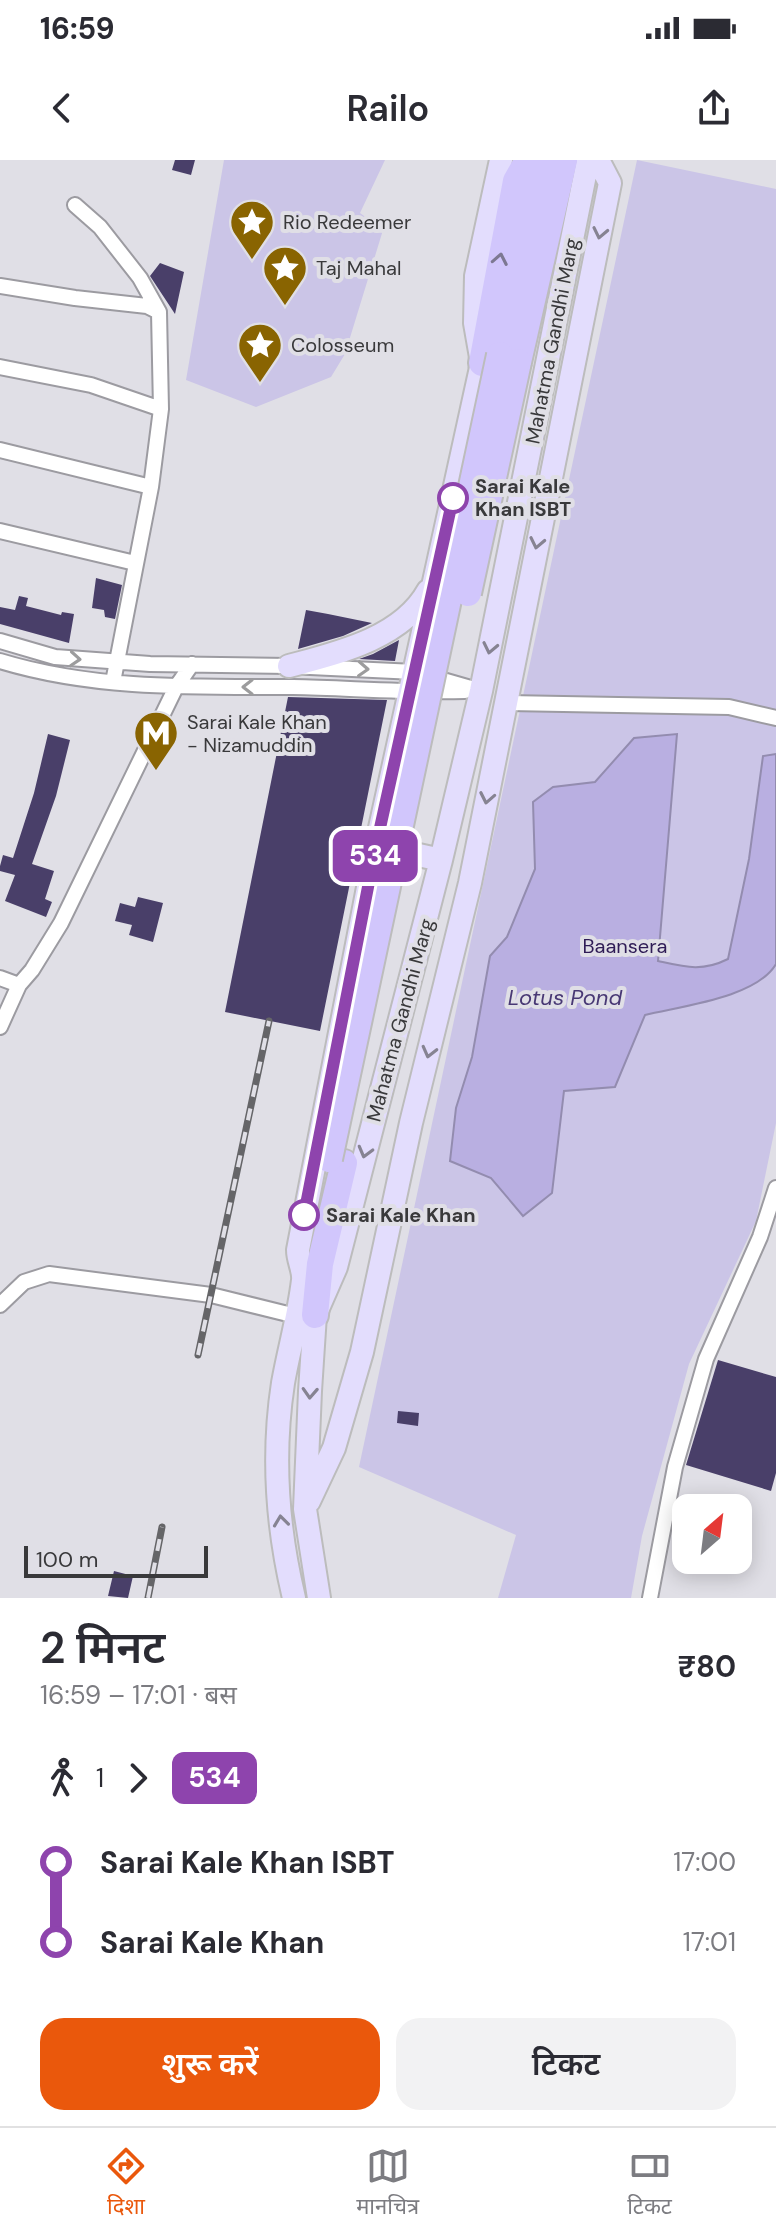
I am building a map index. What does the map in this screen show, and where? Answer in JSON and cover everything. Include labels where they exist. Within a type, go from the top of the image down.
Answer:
[{"type":"highway","points":[[482,363],[516,181],[528,160]]},
{"type":"highway","points":[[530,263],[539,160]]},
{"type":"highway","points":[[304,1276],[336,1161],[530,263],[564,160]]},
{"type":"highway","points":[[305,1316],[320,1264],[336,1161]]},
{"type":"main road","name":"Mahatma Gandhi Marg","points":[[319,1598],[305,1509],[304,1276],[298,1258],[301,1234],[376,846],[482,363],[475,323],[476,276],[501,160]]},
{"type":"main road","name":"Mahatma Gandhi Marg","points":[[294,1598],[275,1475],[277,1432],[305,1316],[336,1267],[441,860],[515,531],[588,160]]},
{"type":"main road","points":[[305,1509],[334,1448],[362,1352],[411,1123],[470,883],[610,183],[598,160]]},
{"type":"main road","points":[[449,517],[515,531]]},
{"type":"main road","points":[[289,666],[337,653],[384,632],[409,616],[422,602],[435,579]]},
{"type":"main road","points":[[376,846],[441,860]]},
{"type":"street","points":[[75,205],[100,227],[132,267],[159,312],[161,409],[151,487],[113,682]]},
{"type":"street","points":[[0,286],[147,306],[159,312]]},
{"type":"street","points":[[0,367],[91,385],[161,409]]},
{"type":"street","points":[[0,450],[151,487]]},
{"type":"street","points":[[0,531],[135,563]]},
{"type":"street","points":[[0,641],[55,657],[119,662],[289,666],[481,691]]},
{"type":"street","points":[[0,661],[33,672],[176,687],[297,687],[413,682],[481,691]]},
{"type":"street","points":[[0,1027],[19,985],[61,923],[176,687],[192,664]]},
{"type":"street","points":[[505,703],[729,707],[776,718]]},
{"type":"street","points":[[0,978],[19,985]]},
{"type":"street","points":[[650,1598],[675,1467],[706,1359],[760,1237],[776,1188]]},
{"type":"street","points":[[0,1305],[24,1282],[49,1274],[211,1295],[305,1316]]},
{"type":"green space","points":[[224,160],[385,160],[360,213],[383,230],[345,354],[331,377],[256,407],[186,380]]},
{"type":"green space","name":"Baansera","points":[[637,160],[776,189],[776,1123],[756,1221],[689,1364],[642,1536],[631,1598],[498,1598],[516,1535],[359,1467]]},
{"type":"water","name":"Lotus Pond","points":[[677,734],[658,961],[702,967],[728,959],[749,859],[763,756],[776,754],[776,964],[766,976],[735,993],[645,1015],[615,1087],[564,1091],[552,1193],[523,1216],[491,1178],[450,1161],[456,1108],[472,1057],[490,956],[507,937],[535,869],[533,802],[553,787],[595,782],[634,738]]},
{"type":"building","points":[[175,160],[195,160],[191,175],[172,170]]},
{"type":"building","points":[[160,263],[184,272],[175,314],[150,276]]},
{"type":"building","points":[[96,578],[122,585],[115,619],[105,617],[104,610],[92,608]]},
{"type":"building","points":[[19,596],[28,598],[26,606],[61,615],[62,612],[74,614],[69,643],[0,624],[0,607],[15,610]]},
{"type":"building","points":[[306,610],[372,623],[343,636],[298,649]]},
{"type":"building","points":[[399,640],[395,661],[359,659],[373,654]]},
{"type":"building","points":[[288,697],[387,700],[320,1031],[225,1012]]},
{"type":"building","points":[[48,734],[70,740],[56,796],[32,864],[54,871],[45,899],[52,902],[46,917],[5,901],[15,875],[0,871],[0,866],[3,855],[13,858],[34,793]]},
{"type":"building","points":[[138,897],[163,903],[153,942],[129,935],[132,925],[115,921],[120,903],[135,907]]},
{"type":"building","points":[[718,1360],[776,1377],[776,1473],[771,1491],[686,1465]]},
{"type":"building","points":[[398,1411],[419,1413],[418,1426],[397,1423]]},
{"type":"building","points":[[114,1571],[133,1576],[128,1598],[108,1596]]},
{"type":"railway","points":[[198,1355],[269,1021]]},
{"type":"railway","points":[[148,1598],[162,1527]]},
{"type":"bus line","name":"534","points":[[304,1215],[376,846],[453,498]]},
{"type":"place","name":"Rio Redeemer","points":[[252,261]]},
{"type":"place","name":"Taj Mahal","points":[[285,307]]},
{"type":"place","name":"Colosseum","points":[[260,384]]},
{"type":"place","name":"Sarai Kale Khan ISBT","points":[[453,498]]},
{"type":"place","name":"Sarai Kale Khan - Nizamuddin","points":[[156,772]]},
{"type":"place","name":"Sarai Kale Khan","points":[[304,1215]]}]
